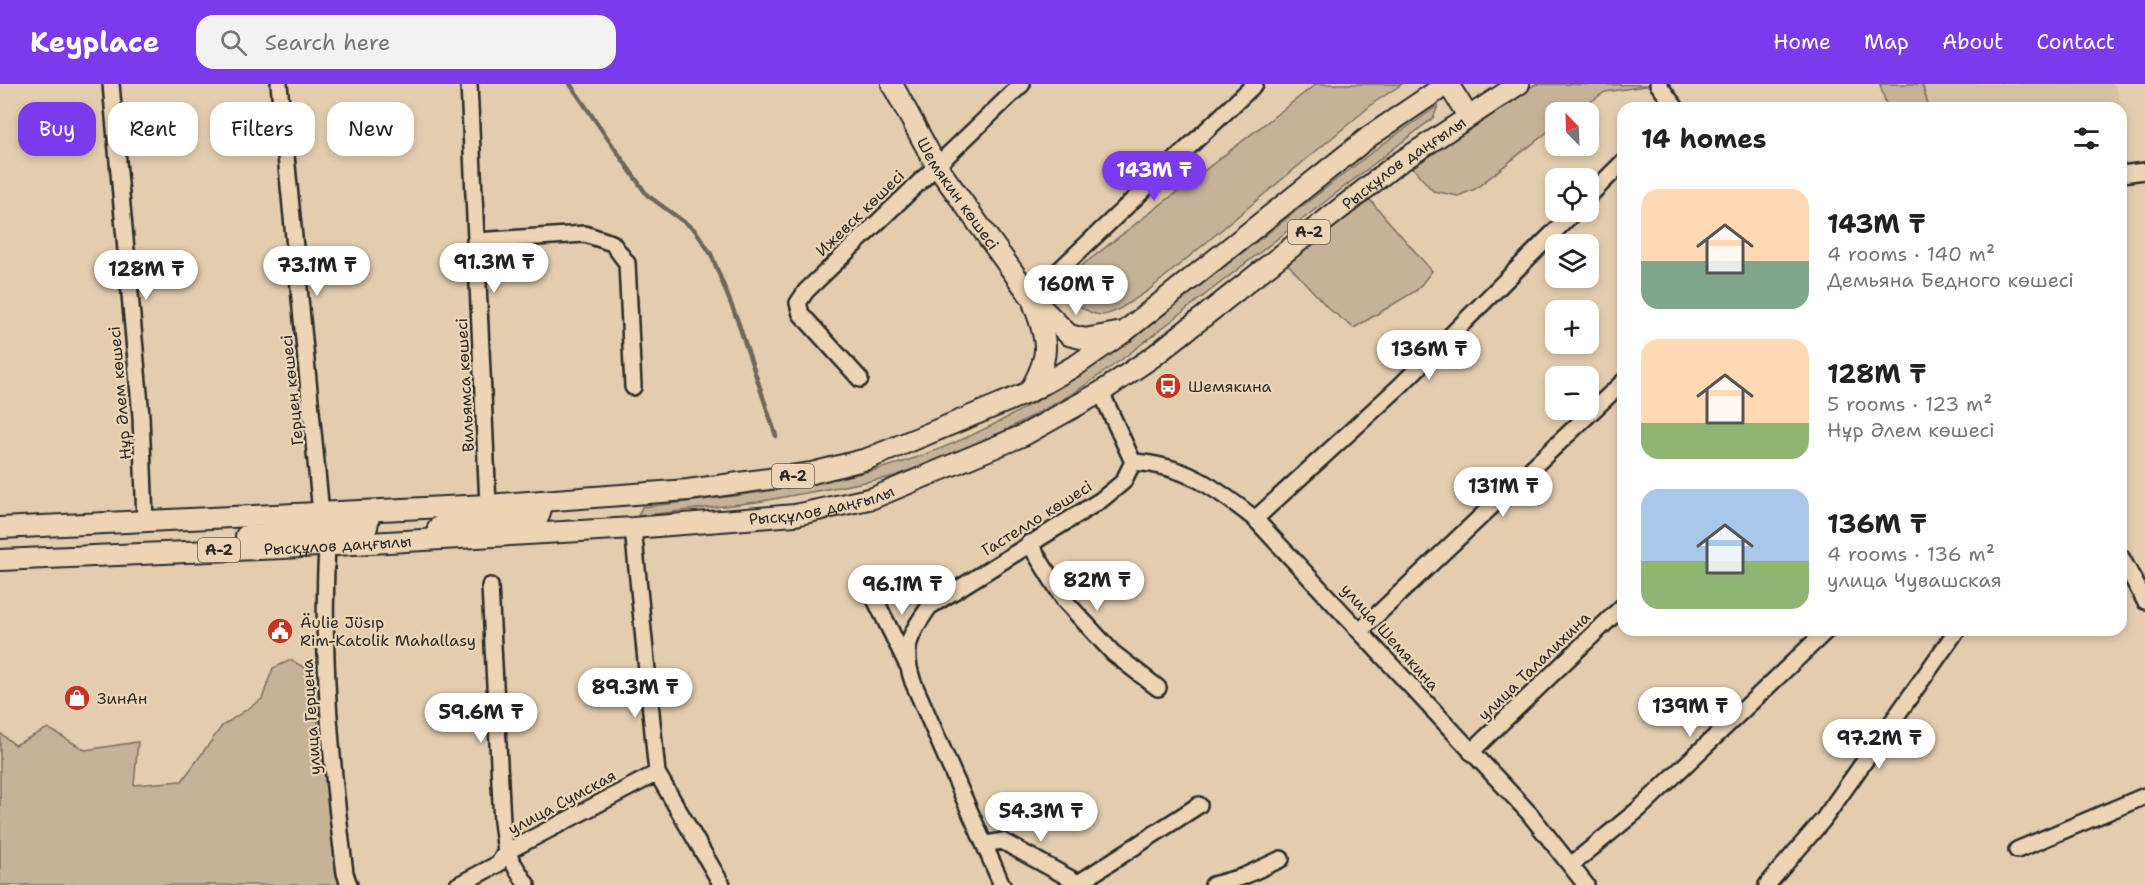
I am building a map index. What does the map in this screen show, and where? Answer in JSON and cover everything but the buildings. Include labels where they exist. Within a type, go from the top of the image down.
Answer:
[{"type":"main road","name":"Шемякин көшесі","points":[[892,84],[936,165],[1031,297],[1069,335],[1085,339],[1124,332]]},
{"type":"main road","name":"Рысқұлов даңғылы","points":[[0,528],[488,505],[688,490],[812,473],[867,459],[1029,392],[1078,364],[1124,332],[1361,143],[1447,84]]},
{"type":"main road","points":[[1447,84],[1468,116]]},
{"type":"main road","name":"Рысқұлов даңғылы","points":[[5,559],[327,546],[633,528],[795,515],[873,498],[1024,435],[1101,392],[1154,356],[1376,179],[1468,116],[1520,84]]},
{"type":"main road","name":"Шемякин көшесі","points":[[1029,392],[1043,368],[1046,352],[1046,334],[1031,297]]},
{"type":"main road","points":[[439,539],[438,528],[442,525],[535,519],[539,516],[543,501]]},
{"type":"main road","points":[[239,550],[246,536],[363,529],[368,527],[369,511]]},
{"type":"main road","points":[[5,559],[16,550],[134,544],[140,541],[145,520]]},
{"type":"street","name":"Нұр Әлем көшесі","points":[[111,84],[141,416],[145,520]]},
{"type":"street","name":"Герцен көшесі","points":[[279,84],[321,513]]},
{"type":"street","name":"Вильямса көшесі","points":[[469,84],[488,505]]},
{"type":"street","name":"Ижевск көшесі","points":[[860,379],[801,314],[798,303],[806,291],[1022,84]]},
{"type":"street","points":[[1031,297],[1255,84]]},
{"type":"street","points":[[1658,84],[1672,102]]},
{"type":"street","points":[[1599,186],[1617,168]]},
{"type":"street","points":[[2127,173],[2145,171]]},
{"type":"street","points":[[1255,519],[1400,386],[1564,222]]},
{"type":"street","points":[[475,241],[585,234],[612,243],[627,263],[633,387]]},
{"type":"street","points":[[1360,631],[1617,388]]},
{"type":"street","points":[[1101,392],[1133,462]]},
{"type":"street","name":"улица Шемякина","points":[[1133,462],[1159,464],[1191,475],[1221,492],[1255,519],[1529,813],[1571,865],[1581,883]]},
{"type":"street","name":"Гастелло көшесі","points":[[1002,885],[907,664],[910,634],[929,607],[1101,500],[1123,482],[1133,462]]},
{"type":"street","points":[[633,528],[657,773],[722,885]]},
{"type":"street","points":[[1029,543],[1065,601],[1113,653],[1158,688]]},
{"type":"street","name":"улица Герцена","points":[[327,546],[324,644],[331,766],[345,873],[350,885]]},
{"type":"street","points":[[2127,565],[2136,577],[2145,601]]},
{"type":"street","points":[[867,583],[907,664]]},
{"type":"street","points":[[490,586],[502,822],[506,852],[527,885]]},
{"type":"street","name":"улица Талалихина","points":[[1471,752],[1617,612]]},
{"type":"street","points":[[1571,865],[1639,809],[1821,636]]},
{"type":"street","points":[[1767,885],[1822,820],[1952,636]]},
{"type":"street","name":"улица Сумская","points":[[458,885],[498,864],[506,852],[657,773]]},
{"type":"street","points":[[2017,850],[2145,796]]},
{"type":"street","points":[[986,844],[1002,841],[1081,884],[1199,805]]},
{"type":"street","points":[[1213,885],[1242,877],[1281,859]]},
{"type":"shaded area","points":[[1316,84],[1402,84],[1375,102],[1149,290],[1119,309],[1109,314],[1092,313],[1053,288]]},
{"type":"shaded area","points":[[1536,84],[1653,85],[1605,92],[1590,102],[1545,102],[1545,134],[1475,189],[1458,196],[1433,191],[1411,166],[1507,100]]},
{"type":"shaded area","points":[[1878,84],[2114,84],[2120,102],[1884,102]]},
{"type":"shaded area","points":[[1880,84],[1922,84],[1927,102],[1885,102]]},
{"type":"shaded area","points":[[1438,106],[1433,118],[1121,360],[1074,393],[984,442],[892,477],[757,502],[638,516],[642,507],[795,487],[886,467],[946,446],[1004,419],[1061,387],[1114,352],[1380,146]]},
{"type":"shaded area","points":[[1370,200],[1432,271],[1417,290],[1354,328],[1329,309],[1287,263]]},
{"type":"shaded area","points":[[291,660],[319,676],[317,746],[332,802],[331,837],[340,862],[340,885],[0,885],[0,733],[15,745],[48,728],[85,750],[138,742],[134,785],[182,781],[222,726],[262,699],[273,668]]},
{"type":"waterway","points":[[570,84],[647,195],[695,230],[711,254],[737,319],[776,436]]},
{"type":"place","name":"Шемякина","points":[[1168,386]]},
{"type":"place","name":"Äulie Jüsıp Rim-Katolik Mahallasy","points":[[280,631]]},
{"type":"place","name":"ЗинАн","points":[[77,698]]}]
